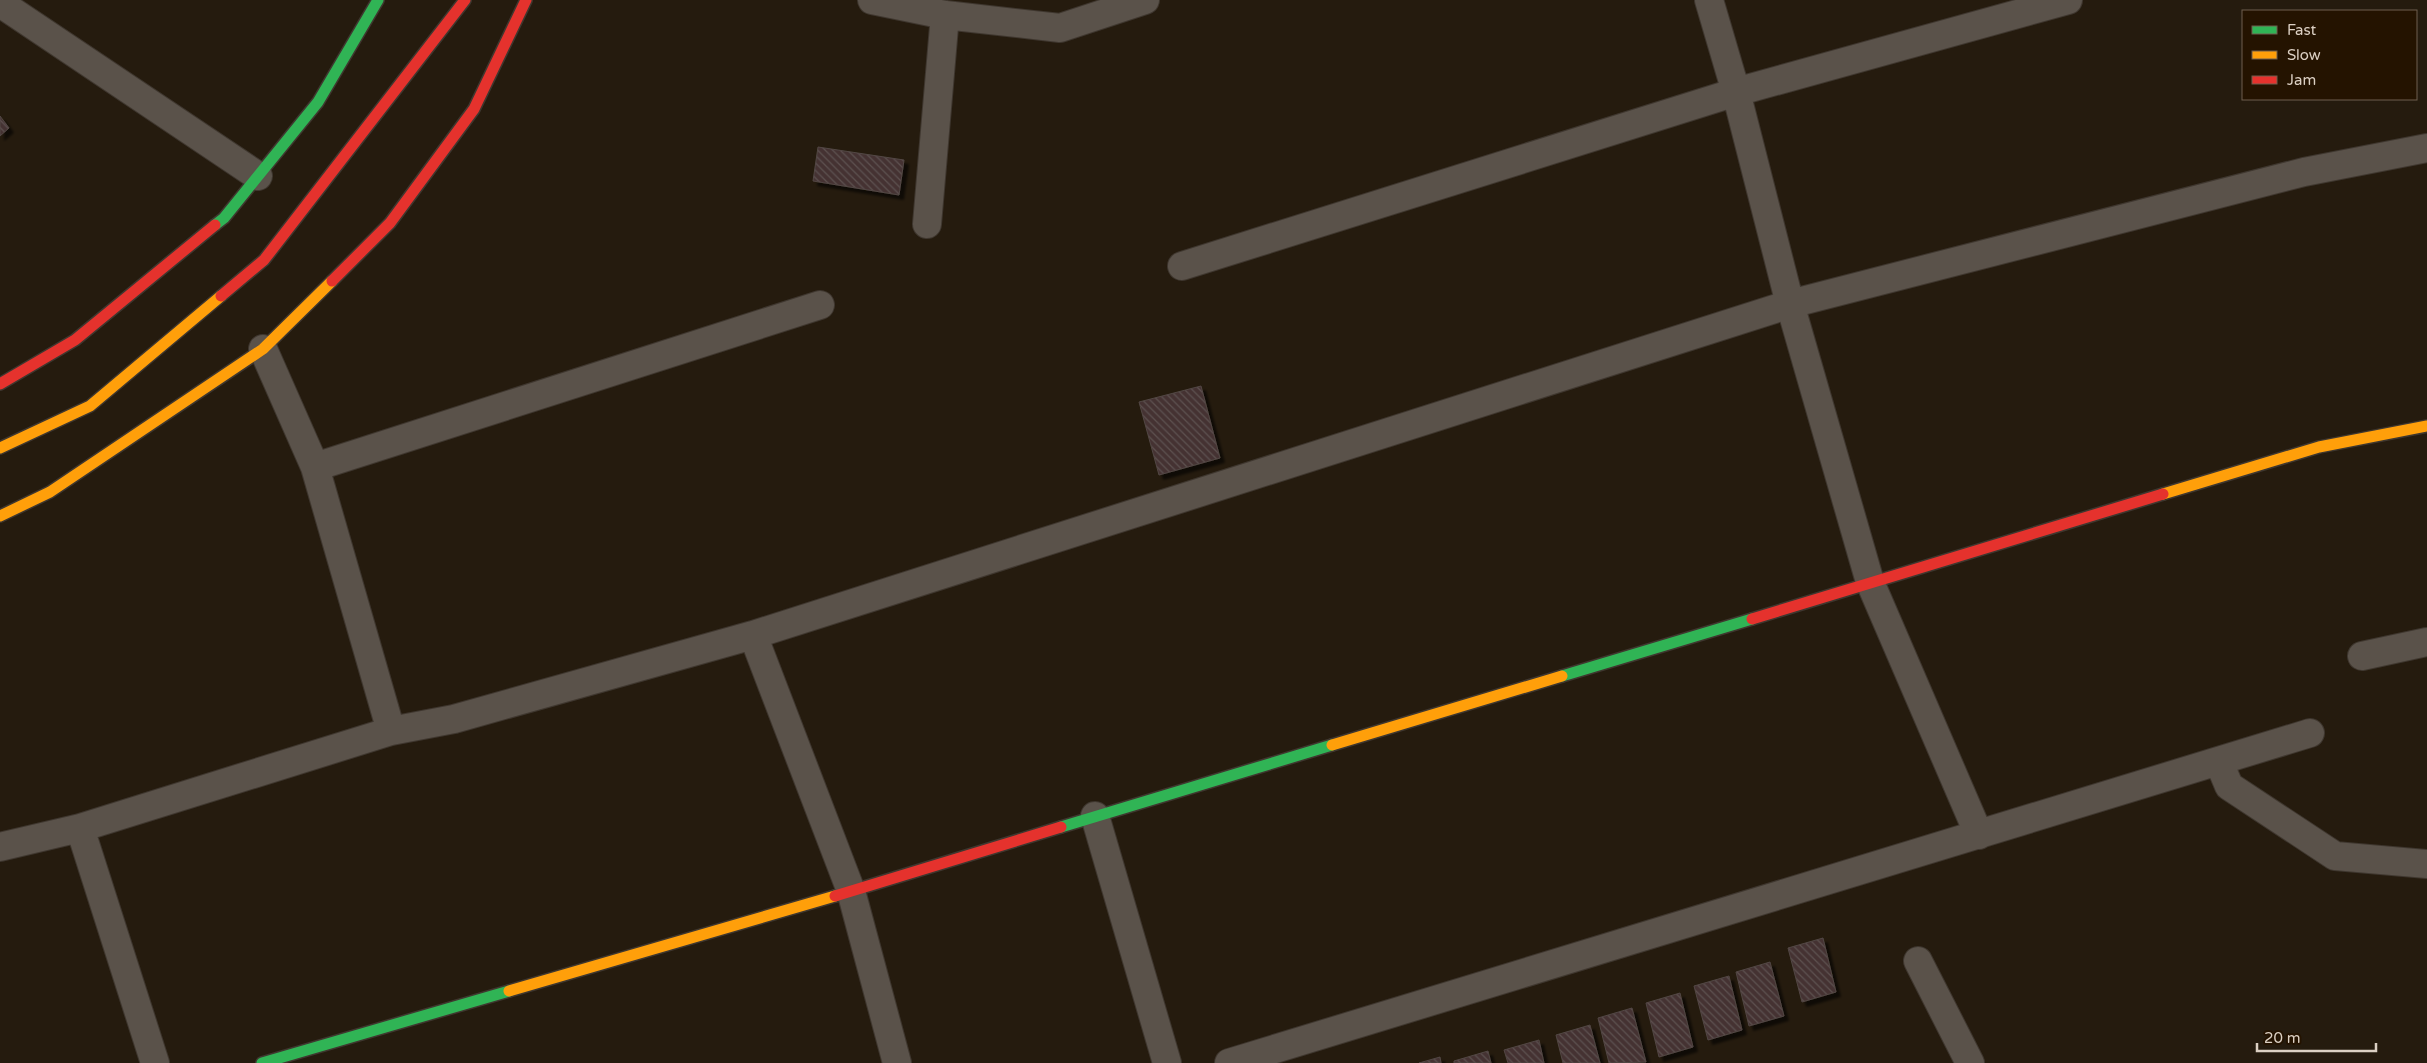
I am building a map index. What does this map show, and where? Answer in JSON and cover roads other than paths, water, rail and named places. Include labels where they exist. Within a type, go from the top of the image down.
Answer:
[{"type":"street","points":[[0,384],[75,340],[224,218],[318,102],[378,0]]},
{"type":"street","points":[[0,448],[90,406],[264,260],[465,0]]},
{"type":"street","points":[[0,516],[50,492],[88,468],[263,349],[390,223],[474,109],[526,0]]},
{"type":"street","points":[[872,0],[945,15],[1060,28],[1145,0]]},
{"type":"street","points":[[1709,0],[1736,92],[1790,304],[1870,582],[1979,834]]},
{"type":"street","points":[[1182,266],[1736,92],[2068,0]]},
{"type":"street","points":[[0,2],[258,176]]},
{"type":"street","points":[[927,224],[945,15]]},
{"type":"street","points":[[0,847],[80,828],[391,731],[454,718],[753,634],[1790,304],[2304,172],[2427,148]]},
{"type":"street","points":[[315,467],[820,305]]},
{"type":"street","points":[[263,349],[315,467],[391,731]]},
{"type":"street","points":[[262,1063],[851,891],[2319,447],[2427,426]]},
{"type":"street","points":[[753,634],[851,891],[897,1063]]},
{"type":"street","points":[[2362,656],[2427,642]]},
{"type":"street","points":[[1229,1063],[2310,733]]},
{"type":"street","points":[[2219,762],[2229,786],[2335,856],[2427,864]]},
{"type":"street","points":[[1095,816],[1167,1063]]},
{"type":"street","points":[[80,828],[155,1063]]},
{"type":"street","points":[[1918,961],[1970,1063]]}]
